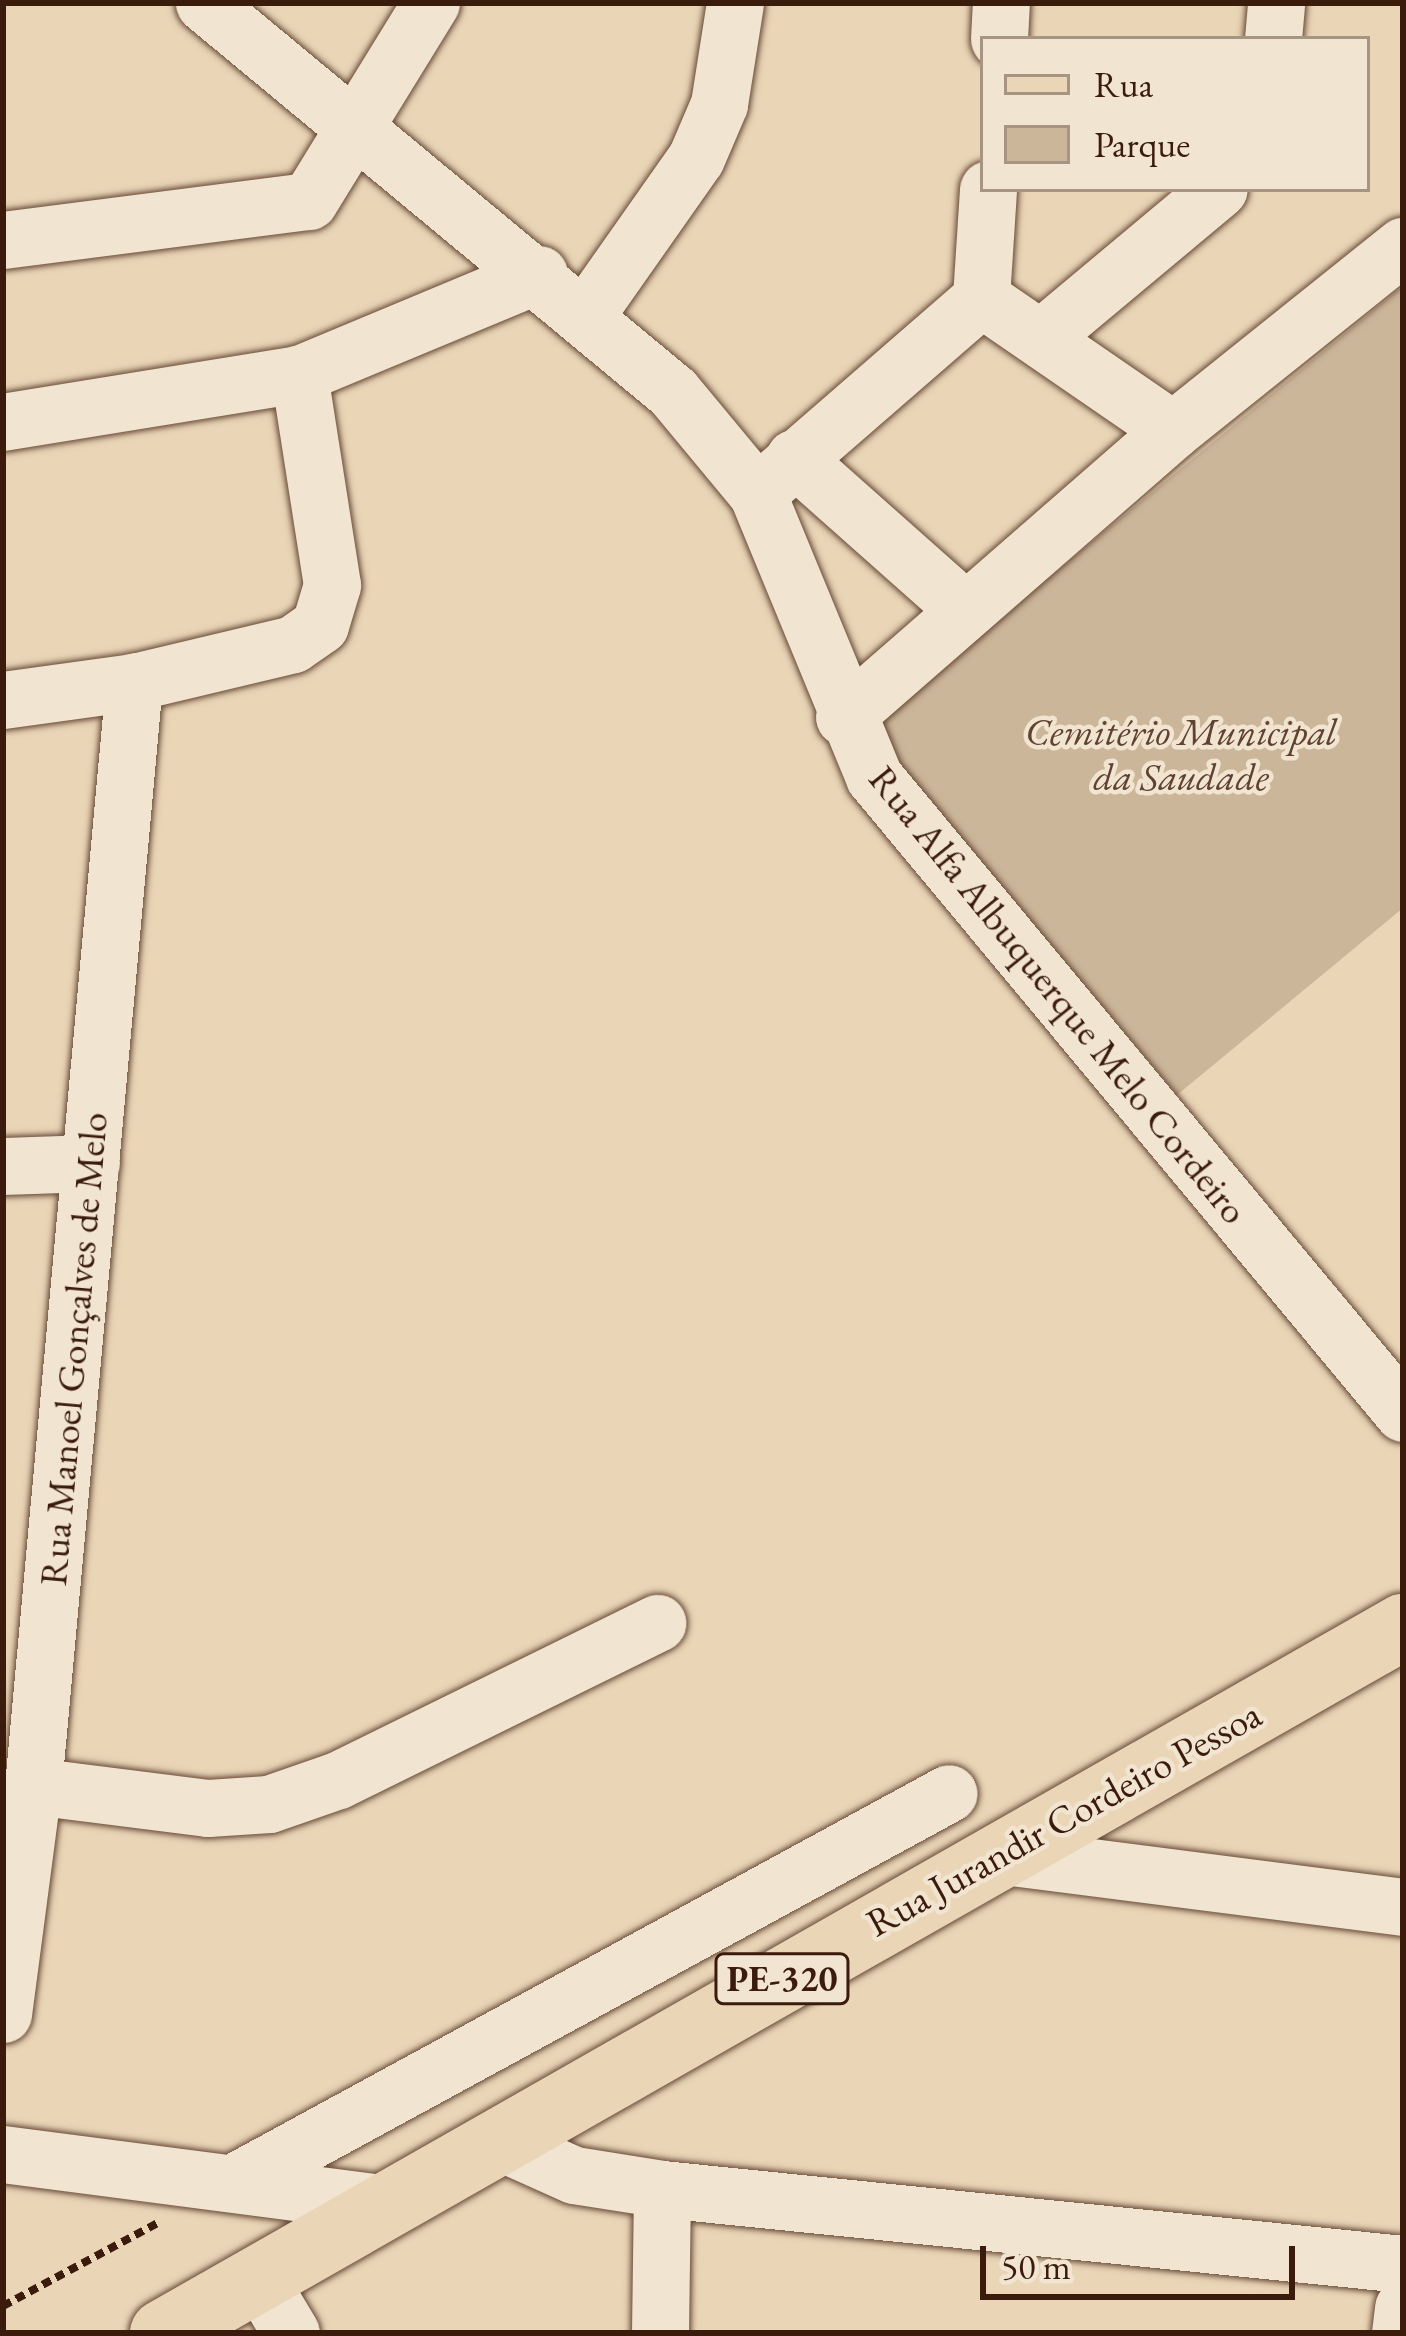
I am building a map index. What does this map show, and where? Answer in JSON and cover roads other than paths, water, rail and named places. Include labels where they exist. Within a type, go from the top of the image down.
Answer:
[{"type":"main road","name":"Rua Jurandir Cordeiro Pessoa","points":[[163,2333],[279,2318],[386,2204],[1403,1627]]},
{"type":"street","name":"Rua Alfa Albuquerque Melo Cordeiro","points":[[204,3],[538,274],[776,476],[964,609]]},
{"type":"street","points":[[3,240],[309,201],[430,3]]},
{"type":"street","points":[[586,314],[696,158],[719,104],[736,3]]},
{"type":"street","points":[[999,36],[1001,3]]},
{"type":"street","points":[[1273,36],[1276,3]]},
{"type":"street","points":[[776,476],[981,298],[988,192]]},
{"type":"street","points":[[1042,336],[1215,192]]},
{"type":"street","points":[[844,717],[1172,430],[1403,246]]},
{"type":"street","points":[[3,422],[299,374],[538,274]]},
{"type":"street","points":[[981,298],[1172,430]]},
{"type":"street","points":[[3,700],[134,682],[293,644],[320,625],[332,585],[299,374]]},
{"type":"street","name":"Rua Alfa Albuquerque Melo Cordeiro","points":[[776,476],[844,717],[874,777],[1403,1413]]},
{"type":"street","name":"Rua Manoel Gonçalves de Melo","points":[[3,2014],[33,1786],[134,682]]},
{"type":"street","points":[[3,1166],[91,1162]]},
{"type":"street","points":[[33,1786],[208,1808],[269,1804],[338,1780],[658,1623]]},
{"type":"street","points":[[238,2180],[949,1793]]},
{"type":"street","points":[[998,1855],[1403,1907]]},
{"type":"street","points":[[498,2141],[574,2175],[662,2189],[1403,2264]]},
{"type":"street","points":[[3,2154],[238,2180],[386,2204]]},
{"type":"street","points":[[660,2333],[662,2189]]},
{"type":"street","points":[[1400,2333],[1403,2307]]},
{"type":"park label","name":"Cemitério Municipal da Saudade","points":[[1181,756]]}]
